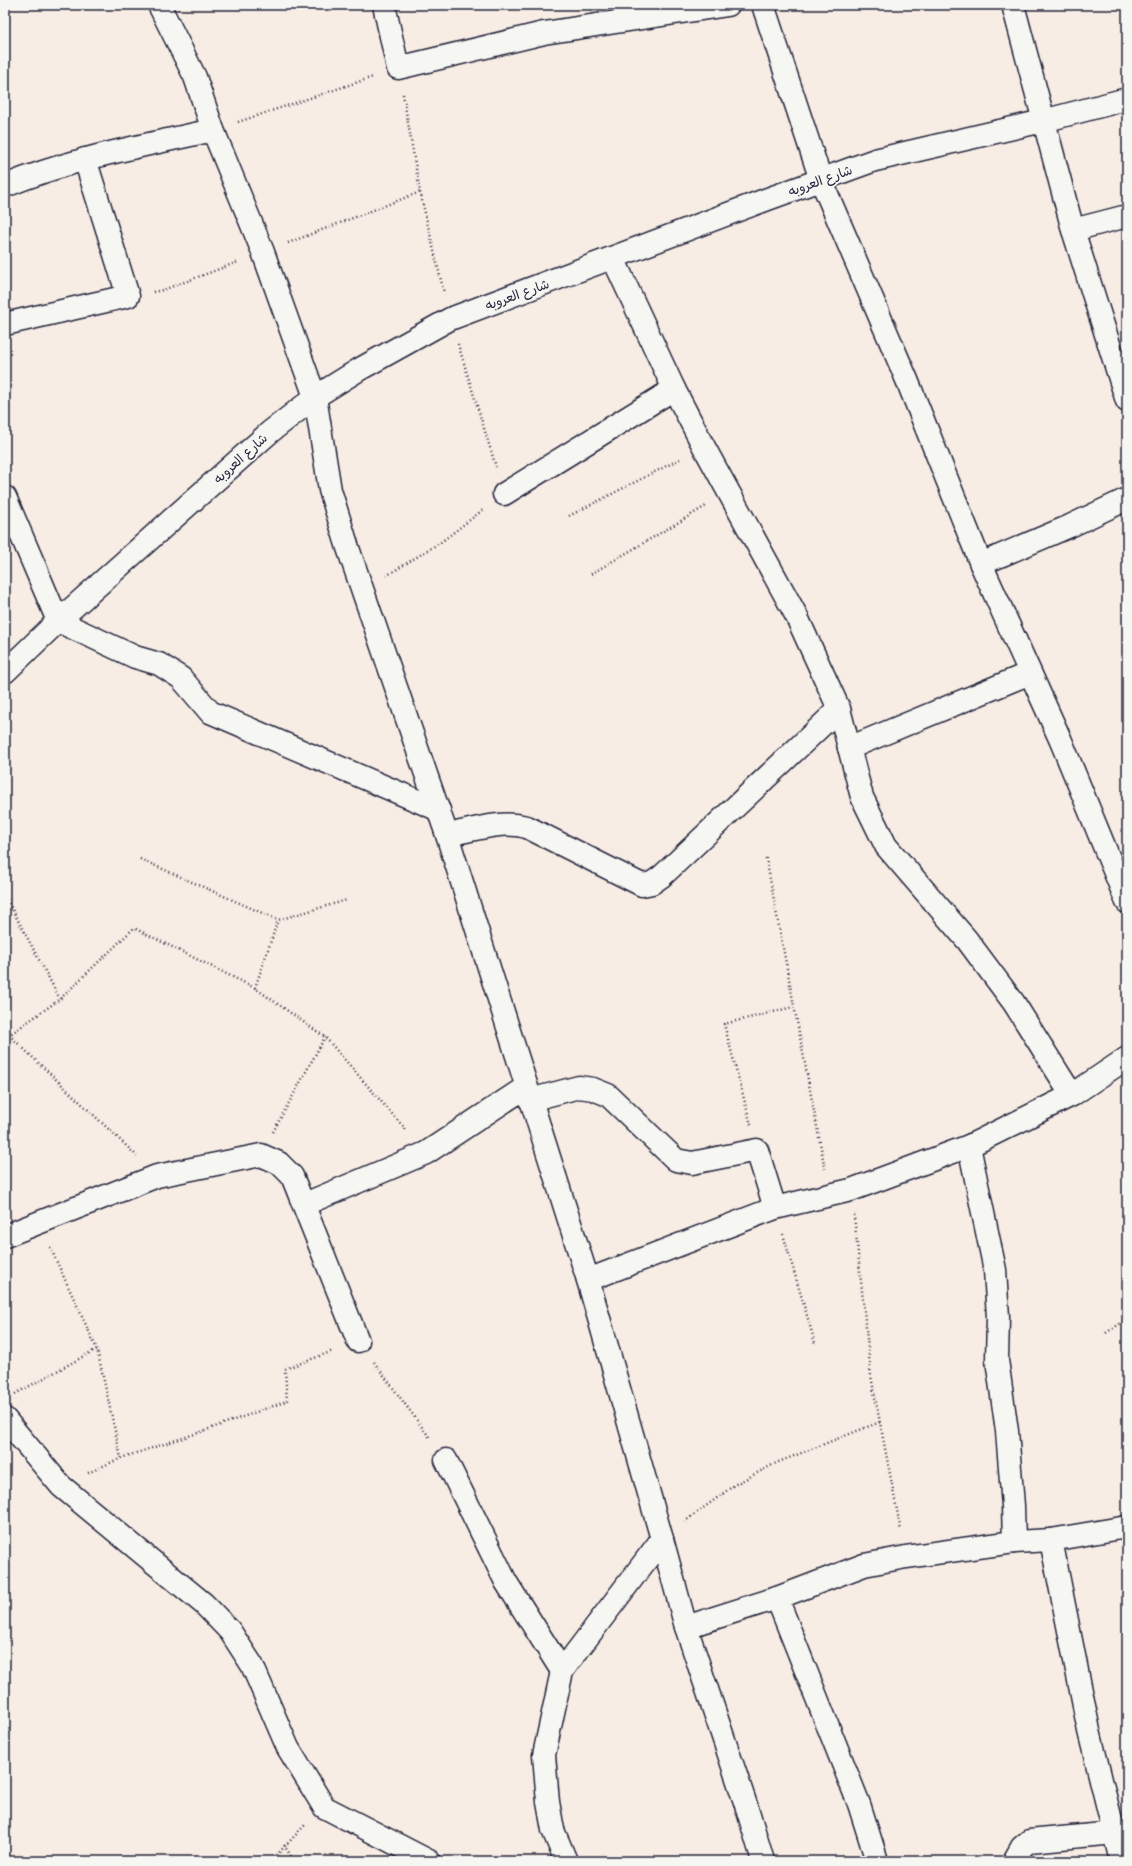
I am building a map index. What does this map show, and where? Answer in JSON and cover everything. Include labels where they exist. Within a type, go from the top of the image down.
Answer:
[{"type":"street","points":[[159,5],[195,77],[213,130],[263,252],[315,397],[330,490],[439,810],[588,1280],[686,1627],[748,1811],[763,1861]]},
{"type":"street","points":[[384,5],[398,68],[544,33],[728,5]]},
{"type":"street","points":[[763,5],[821,180],[873,304],[907,380],[980,564],[1061,741],[1127,902]]},
{"type":"street","points":[[1013,5],[1073,230],[1127,401]]},
{"type":"street","name":"شارع العروبه","points":[[5,672],[58,621],[270,432],[315,397],[360,369],[450,319],[875,160],[1043,121],[1127,98]]},
{"type":"street","points":[[5,186],[36,173],[85,159],[213,130]]},
{"type":"street","points":[[5,324],[128,296],[85,159]]},
{"type":"street","points":[[1073,230],[1127,216]]},
{"type":"street","points":[[613,258],[674,389],[796,615],[839,709],[862,797],[886,846],[922,886],[976,952],[1014,1003],[1072,1095]]},
{"type":"street","points":[[504,494],[674,389]]},
{"type":"street","points":[[5,497],[58,621],[135,657],[159,664],[181,678],[210,712],[439,810]]},
{"type":"street","points":[[980,564],[1070,526],[1127,499]]},
{"type":"street","points":[[849,748],[1030,673]]},
{"type":"street","points":[[447,835],[503,823],[517,824],[527,827],[642,885],[652,884],[839,709]]},
{"type":"street","points":[[588,1280],[775,1208],[851,1190],[969,1146],[1072,1095],[1127,1058]]},
{"type":"street","points":[[305,1204],[426,1153],[528,1093],[579,1087],[593,1089],[608,1095],[676,1160],[692,1163],[757,1150],[775,1208]]},
{"type":"street","points":[[969,1146],[995,1270],[998,1317],[997,1360],[1007,1431],[1013,1506],[1014,1542]]},
{"type":"street","points":[[5,1236],[158,1176],[261,1154],[279,1163],[292,1176],[305,1204],[358,1341]]},
{"type":"street","points":[[5,1419],[61,1486],[204,1604],[230,1631],[252,1665],[288,1748],[324,1807],[429,1861]]},
{"type":"street","points":[[446,1460],[506,1582],[562,1671]]},
{"type":"street","points":[[686,1627],[777,1598],[864,1565],[906,1557],[1014,1542],[1051,1540],[1127,1527]]},
{"type":"street","points":[[566,1861],[553,1830],[548,1802],[544,1755],[562,1671],[662,1538]]},
{"type":"street","points":[[1051,1540],[1089,1731],[1121,1861]]},
{"type":"street","points":[[777,1598],[859,1804],[877,1861]]},
{"type":"street","points":[[1014,1861],[1022,1847],[1029,1841],[1114,1832]]},
{"type":"path","points":[[213,130],[293,105],[398,68],[420,192]]},
{"type":"path","points":[[569,516],[704,447]]},
{"type":"path","points":[[591,574],[730,492]]},
{"type":"path","points":[[363,590],[441,542],[504,494]]},
{"type":"path","points":[[766,858],[793,1007],[830,1195]]},
{"type":"path","points":[[140,859],[278,920],[347,900]]},
{"type":"path","points":[[5,896],[60,999]]},
{"type":"path","points":[[254,988],[278,920]]},
{"type":"path","points":[[5,1038],[60,999],[134,928],[254,988],[325,1037],[426,1153]]},
{"type":"path","points":[[757,1150],[724,1024],[793,1007]]},
{"type":"path","points":[[9,1035],[158,1176]]},
{"type":"path","points":[[261,1154],[325,1037]]},
{"type":"path","points":[[851,1190],[871,1376],[906,1557]]},
{"type":"path","points":[[775,1208],[815,1343]]},
{"type":"path","points":[[39,1223],[97,1349],[121,1458]]},
{"type":"path","points":[[1106,1333],[1127,1319]]},
{"type":"path","points":[[61,1486],[121,1458],[198,1433],[287,1401],[285,1369],[358,1341],[446,1460]]},
{"type":"path","points":[[12,1396],[97,1349]]},
{"type":"path","points":[[662,1538],[736,1484],[776,1463],[880,1422]]},
{"type":"path","points":[[271,1861],[284,1846],[324,1807]]},
{"type":"path","points":[[284,1846],[294,1861]]}]
